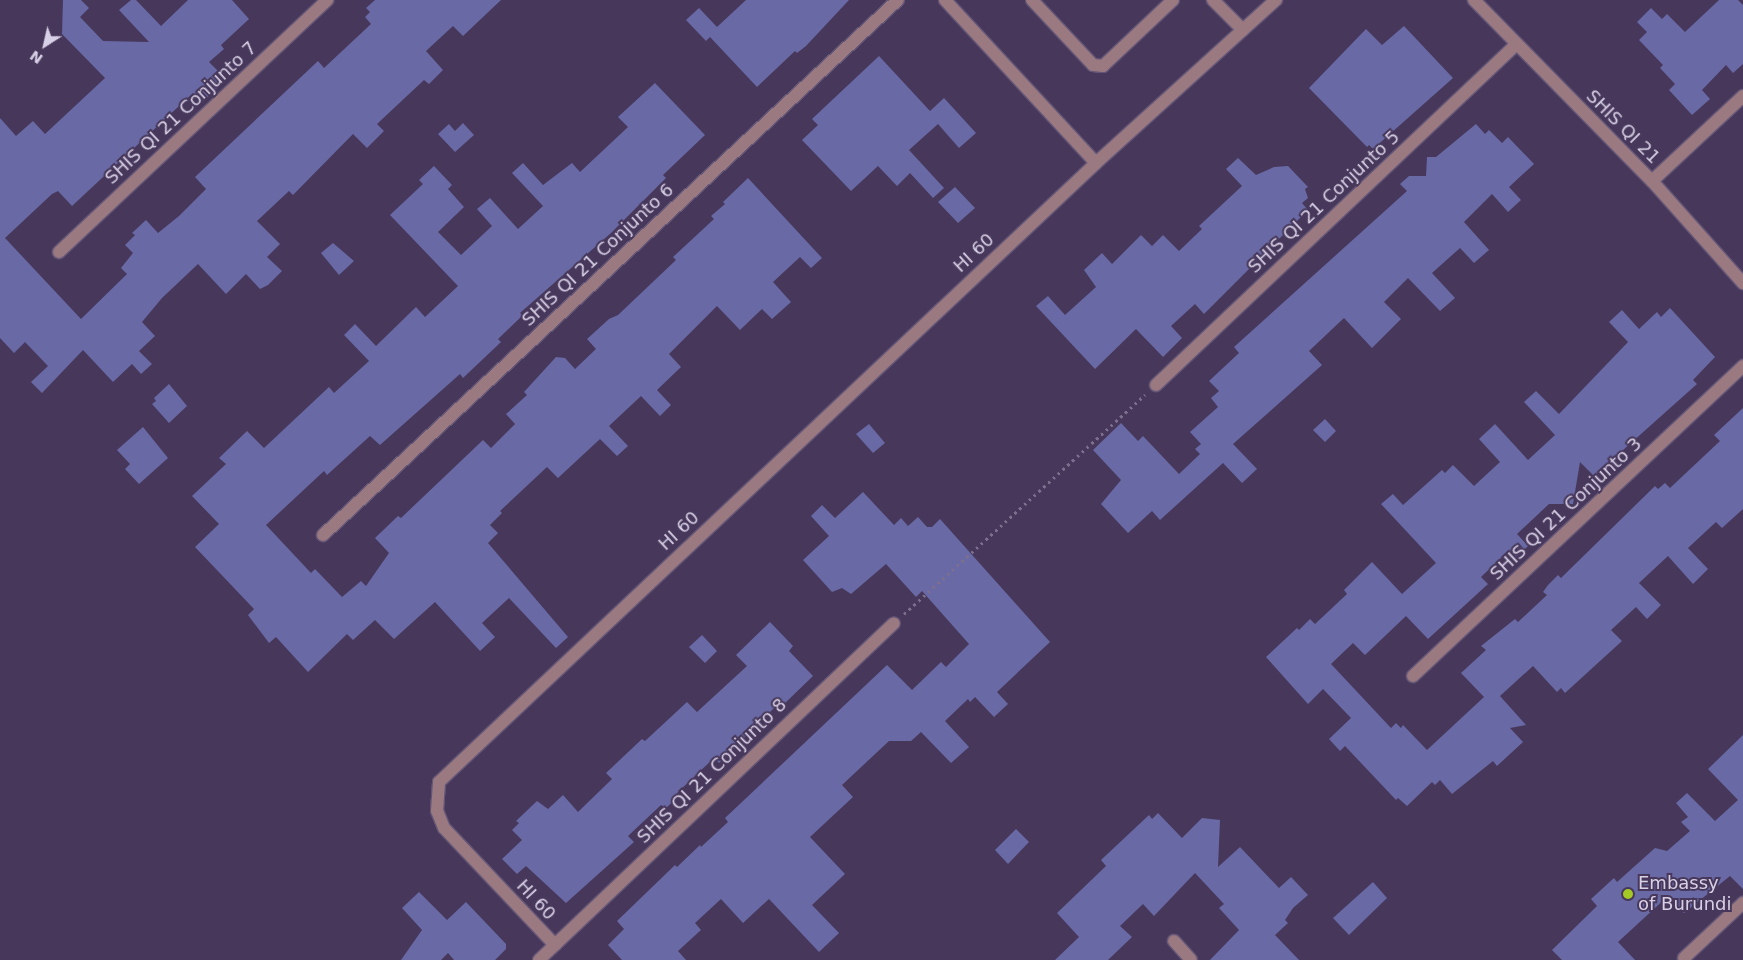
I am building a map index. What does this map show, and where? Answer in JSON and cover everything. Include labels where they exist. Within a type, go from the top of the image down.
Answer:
[{"type":"street","name":"SHIS QI 21 Conjunto 7","points":[[59,252],[327,0]]},
{"type":"street","name":"SHIS QI 21 Conjunto 6","points":[[323,535],[898,0]]},
{"type":"street","points":[[945,0],[1096,163]]},
{"type":"street","points":[[1032,0],[1093,65],[1104,66],[1173,0]]},
{"type":"street","points":[[1213,0],[1243,30]]},
{"type":"street","name":"HI 60","points":[[555,945],[444,828],[437,811],[439,782],[1096,163],[1276,0]]},
{"type":"street","name":"SHIS QI 21","points":[[1474,0],[1652,181],[1743,283]]},
{"type":"street","name":"SHIS QI 21 Conjunto 5","points":[[1156,385],[1516,44]]},
{"type":"street","points":[[1652,181],[1743,96]]},
{"type":"street","name":"SHIS QI 21 Conjunto 3","points":[[1414,676],[1743,366]]},
{"type":"street","name":"SHIS QI 21 Conjunto 8","points":[[539,960],[894,623]]},
{"type":"street","points":[[1684,958],[1743,903]]},
{"type":"street","points":[[1174,941],[1191,960]]},
{"type":"path","points":[[894,623],[1156,385]]},
{"type":"building","points":[[63,0],[81,0],[89,8],[80,17],[103,41],[149,42],[119,10],[131,0],[136,0],[161,26],[188,0],[232,0],[249,19],[221,45],[224,49],[209,62],[226,79],[204,101],[193,93],[72,206],[58,191],[52,194],[5,238],[81,319],[127,274],[121,268],[133,253],[125,245],[135,235],[132,233],[146,220],[158,233],[179,216],[206,189],[195,177],[318,61],[324,68],[371,24],[365,17],[370,12],[366,8],[375,0],[501,0],[463,36],[453,26],[426,51],[443,70],[429,84],[424,80],[377,124],[384,131],[367,148],[353,134],[293,195],[289,191],[257,221],[280,244],[267,257],[282,271],[268,285],[260,289],[246,274],[226,294],[198,264],[162,298],[142,322],[155,336],[139,351],[152,364],[141,374],[132,364],[113,382],[83,350],[42,393],[31,382],[48,366],[25,342],[14,353],[0,338],[0,118],[16,136],[33,121],[45,134],[105,78],[62,34]]},
{"type":"building","points":[[746,0],[849,0],[806,46],[797,53],[795,51],[757,87],[710,37],[706,41],[686,20],[699,8],[717,27]]},
{"type":"building","points":[[1719,0],[1738,0],[1743,5],[1743,64],[1733,73],[1726,65],[1702,90],[1710,99],[1692,115],[1669,90],[1675,84],[1660,68],[1663,65],[1639,40],[1647,32],[1637,22],[1651,8],[1662,19],[1667,14],[1685,32]]},
{"type":"building","points":[[1404,26],[1453,78],[1373,149],[1369,145],[1367,147],[1309,88],[1366,29],[1382,45]]},
{"type":"building","points":[[879,56],[930,111],[944,98],[976,133],[959,148],[938,124],[909,150],[944,188],[933,198],[910,173],[897,186],[878,166],[851,191],[802,140],[818,125],[812,119]]},
{"type":"building","points":[[655,83],[705,135],[663,175],[666,178],[611,233],[520,313],[523,315],[498,339],[501,342],[463,378],[460,374],[380,445],[370,436],[327,475],[324,471],[266,525],[311,573],[315,569],[342,597],[361,581],[366,586],[389,553],[375,538],[398,516],[401,518],[483,440],[491,448],[515,424],[506,414],[527,395],[524,392],[556,357],[565,358],[575,369],[596,349],[587,339],[609,319],[618,315],[676,260],[673,257],[714,219],[711,216],[725,204],[723,202],[748,178],[822,258],[811,268],[800,257],[773,282],[791,302],[772,319],[762,309],[740,330],[717,306],[669,354],[681,367],[657,390],[671,405],[660,416],[641,396],[609,426],[628,446],[617,456],[600,439],[558,478],[547,467],[500,511],[502,513],[490,525],[498,533],[488,543],[568,637],[556,648],[509,598],[482,623],[495,637],[480,651],[435,602],[394,639],[375,620],[353,640],[347,634],[308,672],[276,637],[269,643],[248,615],[254,609],[195,547],[219,524],[192,496],[226,464],[219,458],[247,431],[264,448],[329,387],[334,393],[369,361],[344,335],[355,324],[376,346],[416,307],[425,317],[458,286],[390,215],[423,184],[419,180],[434,166],[452,185],[448,189],[464,207],[438,232],[461,255],[492,226],[477,209],[490,198],[518,229],[543,206],[512,173],[523,163],[543,185],[572,163],[580,172],[628,127],[618,117]]},
{"type":"building","points":[[463,123],[474,135],[455,152],[438,134],[449,124],[455,131]]},
{"type":"building","points":[[1476,124],[1485,134],[1489,130],[1502,143],[1508,137],[1534,164],[1509,187],[1521,200],[1508,212],[1492,194],[1464,222],[1489,250],[1474,263],[1460,248],[1432,273],[1455,298],[1440,311],[1408,278],[1384,302],[1401,319],[1372,348],[1344,318],[1309,351],[1322,365],[1233,444],[1257,469],[1242,483],[1223,463],[1160,520],[1152,511],[1128,533],[1101,504],[1121,480],[1093,450],[1121,423],[1138,441],[1143,436],[1179,474],[1200,454],[1195,449],[1201,444],[1190,432],[1218,407],[1211,398],[1219,391],[1209,381],[1239,353],[1234,347],[1407,191],[1400,184],[1409,176],[1426,176],[1427,157],[1436,157]]},
{"type":"building","points":[[1238,158],[1256,175],[1274,167],[1288,166],[1308,187],[1305,189],[1308,198],[1302,203],[1308,210],[1204,314],[1195,304],[1171,326],[1182,338],[1163,357],[1136,329],[1095,369],[1036,306],[1048,296],[1065,315],[1096,287],[1084,270],[1102,253],[1112,264],[1141,235],[1152,246],[1163,235],[1179,251],[1202,229],[1199,226],[1242,186],[1226,169]]},
{"type":"building","points":[[955,187],[975,208],[958,223],[938,202]]},
{"type":"building","points":[[333,243],[354,261],[339,275],[321,253]]},
{"type":"building","points":[[1670,308],[1715,357],[1693,380],[1697,384],[1594,476],[1580,462],[1573,504],[1549,504],[1517,534],[1528,546],[1513,560],[1506,553],[1481,577],[1488,584],[1428,639],[1406,616],[1365,655],[1353,643],[1331,664],[1391,728],[1396,723],[1401,728],[1403,725],[1427,750],[1484,697],[1461,673],[1486,650],[1481,646],[1515,619],[1518,622],[1547,595],[1543,592],[1558,575],[1561,578],[1655,486],[1658,489],[1665,483],[1670,488],[1720,441],[1714,435],[1743,408],[1743,509],[1722,528],[1716,522],[1688,548],[1708,569],[1693,584],[1668,556],[1639,583],[1661,605],[1647,619],[1636,607],[1611,630],[1622,641],[1565,693],[1561,688],[1557,692],[1533,666],[1500,696],[1526,725],[1510,728],[1523,742],[1497,766],[1493,761],[1452,794],[1440,780],[1435,785],[1432,782],[1407,806],[1398,798],[1396,800],[1345,746],[1340,751],[1329,739],[1351,718],[1323,689],[1308,704],[1266,657],[1297,628],[1299,630],[1310,619],[1315,624],[1347,594],[1344,590],[1372,562],[1402,594],[1436,563],[1381,504],[1393,494],[1403,505],[1442,470],[1445,473],[1453,465],[1474,486],[1500,462],[1479,439],[1495,424],[1528,460],[1555,435],[1524,402],[1536,391],[1559,414],[1628,342],[1609,322],[1622,310],[1639,329],[1657,312],[1661,317]]},
{"type":"building","points":[[169,384],[187,406],[169,423],[152,404],[156,401],[154,398]]},
{"type":"building","points":[[1325,419],[1336,431],[1325,442],[1313,430]]},
{"type":"building","points":[[869,424],[885,443],[873,453],[856,434]]},
{"type":"building","points":[[143,427],[168,458],[139,484],[125,469],[130,464],[117,450]]},
{"type":"building","points":[[863,492],[894,525],[901,518],[908,526],[918,517],[927,527],[932,527],[940,519],[1050,642],[997,692],[1008,704],[994,717],[975,697],[970,702],[968,699],[945,721],[969,747],[951,763],[921,732],[911,741],[889,741],[842,785],[853,797],[810,837],[845,874],[812,905],[839,933],[819,952],[769,899],[743,923],[721,899],[695,923],[701,930],[678,951],[686,960],[622,960],[608,945],[624,929],[617,921],[675,865],[677,867],[728,822],[725,818],[887,665],[912,690],[941,662],[946,667],[969,644],[922,591],[916,597],[886,564],[851,594],[842,588],[832,592],[803,560],[829,536],[811,516],[822,505],[835,518]]},
{"type":"building","points":[[770,622],[793,646],[789,651],[813,676],[783,705],[780,702],[719,763],[714,758],[677,793],[679,796],[666,808],[661,805],[628,836],[634,842],[566,903],[526,866],[517,874],[502,859],[522,840],[512,830],[519,823],[516,821],[537,801],[548,809],[563,795],[578,812],[612,779],[606,773],[642,739],[645,741],[687,702],[697,712],[747,666],[736,655]]},
{"type":"building","points":[[702,635],[717,651],[705,663],[689,647]]},
{"type":"building","points":[[1743,735],[1743,889],[1730,876],[1684,913],[1668,896],[1618,942],[1635,960],[1562,960],[1552,950],[1597,906],[1591,899],[1614,878],[1617,882],[1655,848],[1667,851],[1690,831],[1681,822],[1688,817],[1676,803],[1687,793],[1715,821],[1738,800],[1708,769]]},
{"type":"building","points":[[1158,813],[1182,838],[1202,818],[1220,820],[1218,867],[1240,847],[1279,888],[1291,877],[1308,895],[1293,908],[1285,920],[1288,923],[1275,935],[1299,960],[1210,960],[1239,930],[1219,908],[1224,904],[1195,873],[1154,916],[1143,904],[1120,926],[1132,937],[1108,960],[1055,960],[1079,937],[1057,913],[1106,866],[1101,860],[1149,815],[1152,819]]},
{"type":"building","points":[[1016,829],[1029,842],[1008,864],[995,850]]},
{"type":"building","points":[[1373,882],[1387,898],[1349,935],[1333,918]]},
{"type":"building","points":[[419,892],[447,920],[466,902],[506,944],[506,949],[495,960],[454,960],[448,953],[441,960],[401,960],[422,930],[402,908]]},
{"type":"place","name":"Embassy of Burundi","points":[[1628,894]]}]
